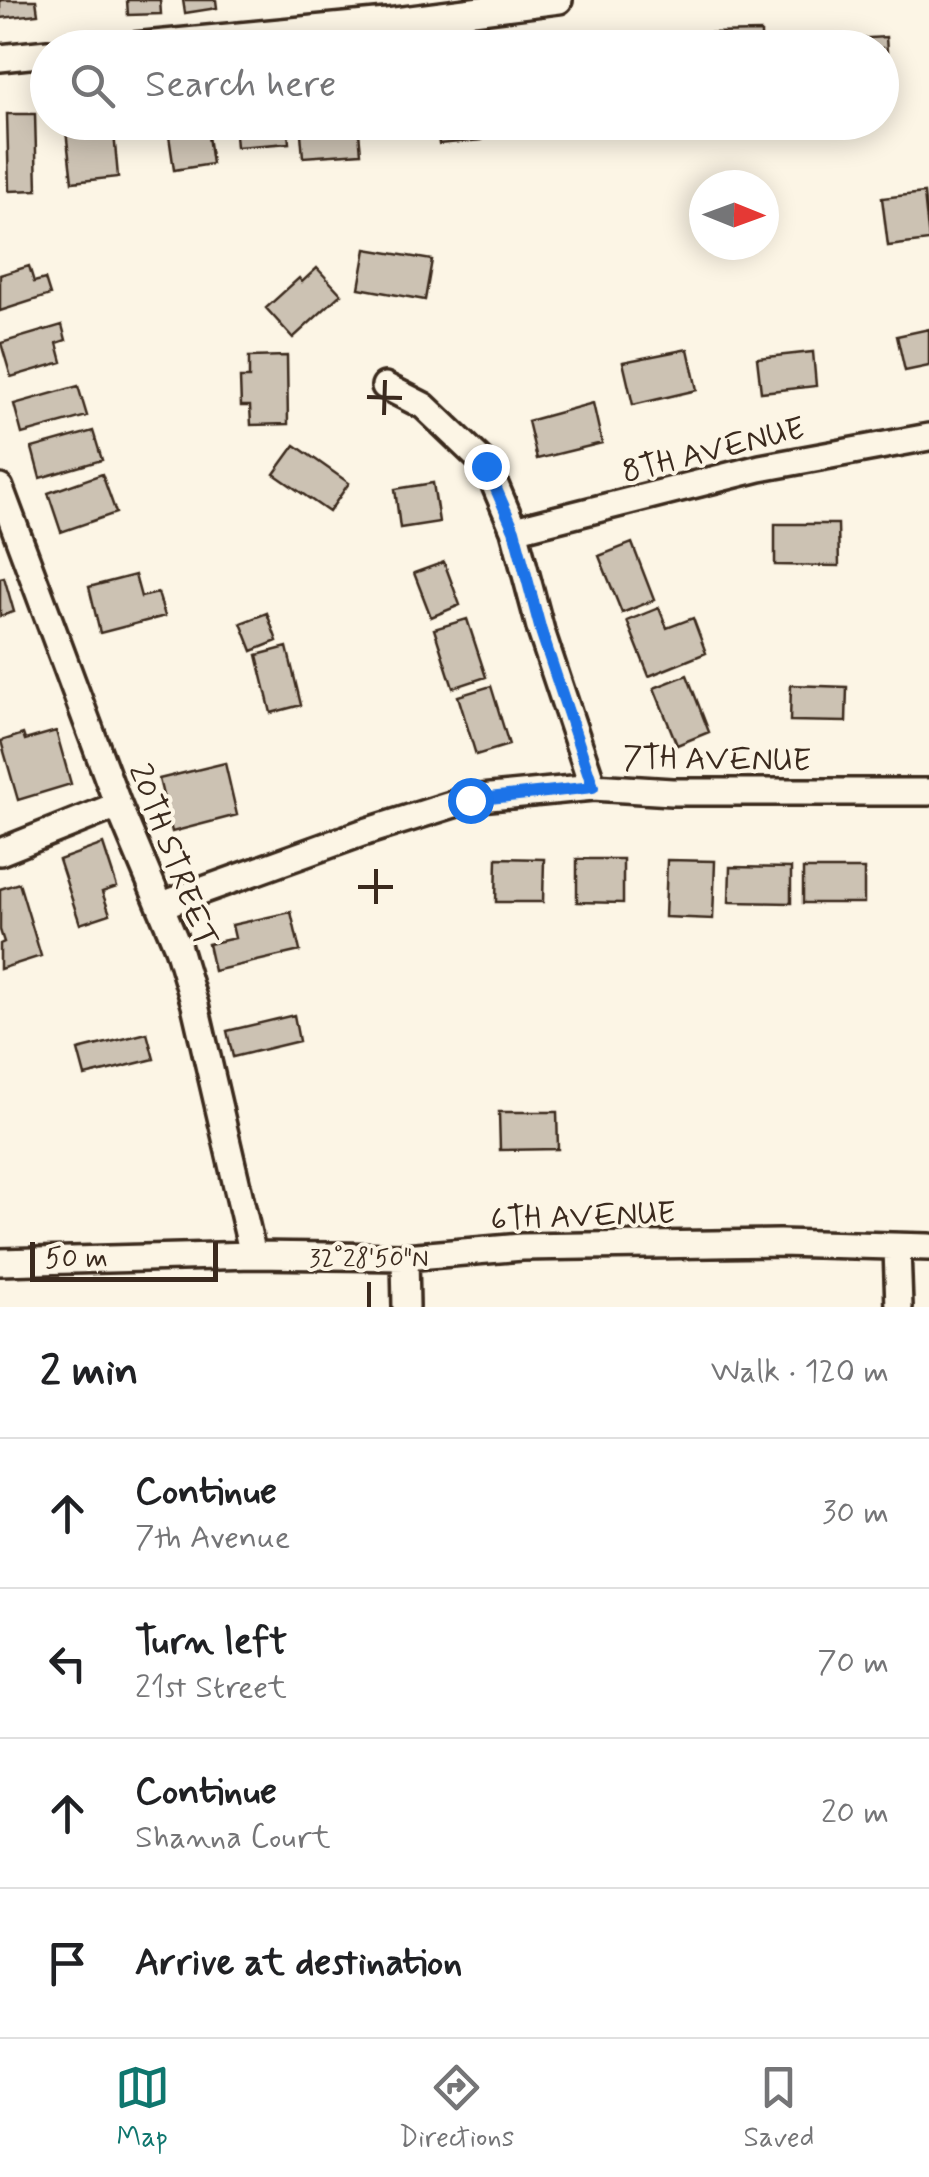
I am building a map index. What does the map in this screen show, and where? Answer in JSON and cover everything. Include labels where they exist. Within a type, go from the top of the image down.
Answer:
[{"type":"street","points":[[244,30],[384,11],[559,0]]},
{"type":"street","points":[[0,58],[30,56]]},
{"type":"street","points":[[385,386],[424,406],[486,466],[514,530],[541,631],[593,787]]},
{"type":"street","name":"8TH AVENUE","points":[[514,530],[760,468],[929,436]]},
{"type":"street","name":"20TH STREET","points":[[0,488],[118,805],[162,906],[195,1005],[253,1256]]},
{"type":"street","name":"7TH AVENUE","points":[[162,906],[470,800],[593,787],[672,792],[929,792]]},
{"type":"street","points":[[0,852],[118,805]]},
{"type":"street","name":"6TH AVENUE","points":[[0,1262],[405,1257],[522,1247],[779,1243],[929,1247]]},
{"type":"street","points":[[897,1248],[899,1307]]},
{"type":"street","points":[[405,1257],[406,1307]]},
{"type":"building","points":[[0,0],[36,0],[38,14],[0,18]]},
{"type":"building","points":[[127,0],[160,0],[161,14],[128,15]]},
{"type":"building","points":[[183,0],[216,0],[217,8],[185,13]]},
{"type":"building","points":[[7,114],[30,114],[30,140],[36,140],[37,190],[9,191]]},
{"type":"building","points":[[67,140],[115,140],[118,177],[72,182]]},
{"type":"building","points":[[170,140],[209,140],[212,164],[174,170]]},
{"type":"building","points":[[235,140],[289,140],[289,143],[236,147]]},
{"type":"building","points":[[302,140],[360,140],[361,153],[303,157]]},
{"type":"building","points":[[438,140],[481,140],[439,144]]},
{"type":"building","points":[[924,193],[929,241],[888,246],[882,198]]},
{"type":"building","points":[[366,249],[432,260],[425,300],[359,288]]},
{"type":"building","points":[[29,266],[34,282],[45,279],[50,295],[0,311],[0,275]]},
{"type":"building","points":[[317,268],[341,294],[293,338],[266,308],[299,278],[302,282]]},
{"type":"building","points":[[62,325],[66,340],[57,343],[62,362],[11,377],[1,343]]},
{"type":"building","points":[[929,329],[929,366],[905,371],[897,336]]},
{"type":"building","points":[[688,349],[697,390],[633,405],[623,362]]},
{"type":"building","points":[[813,352],[816,386],[761,392],[757,358]]},
{"type":"building","points":[[287,356],[288,424],[251,425],[250,406],[241,406],[240,378],[249,378],[249,357]]},
{"type":"building","points":[[78,386],[87,416],[22,434],[14,404]]},
{"type":"building","points":[[593,403],[602,443],[537,459],[528,421]]},
{"type":"building","points":[[93,431],[102,460],[40,478],[32,448]]},
{"type":"building","points":[[295,445],[349,483],[329,512],[274,474]]},
{"type":"building","points":[[102,474],[116,513],[61,532],[48,493]]},
{"type":"building","points":[[433,483],[439,522],[400,528],[395,489]]},
{"type":"building","points":[[775,524],[838,524],[839,566],[775,565]]},
{"type":"building","points":[[632,543],[654,600],[622,613],[599,556]]},
{"type":"building","points":[[444,562],[460,605],[431,617],[414,573]]},
{"type":"building","points":[[135,575],[141,597],[158,593],[165,616],[100,633],[89,587]]},
{"type":"building","points":[[4,577],[14,612],[0,616],[0,578]]},
{"type":"building","points":[[659,608],[667,628],[693,618],[706,653],[649,676],[627,621]]},
{"type":"building","points":[[267,613],[277,641],[252,651],[241,623]]},
{"type":"building","points":[[467,619],[486,677],[453,688],[434,629]]},
{"type":"building","points":[[287,647],[301,705],[271,713],[257,655]]},
{"type":"building","points":[[687,675],[709,732],[677,745],[654,688]]},
{"type":"building","points":[[791,685],[847,687],[846,722],[790,721]]},
{"type":"building","points":[[491,686],[509,745],[476,755],[458,696]]},
{"type":"building","points":[[56,731],[71,784],[18,800],[1,741],[23,734],[25,740]]},
{"type":"building","points":[[225,763],[237,815],[172,832],[159,779]]},
{"type":"building","points":[[103,844],[117,887],[102,892],[110,914],[80,924],[59,860]]},
{"type":"building","points":[[497,858],[544,859],[543,902],[496,902]]},
{"type":"building","points":[[577,859],[623,859],[623,903],[577,902]]},
{"type":"building","points":[[667,860],[715,861],[713,919],[665,917]]},
{"type":"building","points":[[730,867],[791,868],[791,903],[729,902]]},
{"type":"building","points":[[803,869],[864,869],[864,903],[803,903]]},
{"type":"building","points":[[19,883],[41,956],[0,969],[0,944],[4,942],[0,930],[0,889]]},
{"type":"building","points":[[291,912],[300,951],[214,971],[208,944],[235,938],[232,925]]},
{"type":"building","points":[[294,1015],[299,1041],[233,1057],[227,1031]]},
{"type":"building","points":[[147,1033],[154,1059],[85,1076],[78,1050]]},
{"type":"building","points":[[499,1112],[557,1112],[558,1149],[500,1150]]},
{"type":"route","points":[[470,800],[593,787],[541,631],[514,530],[486,466]]}]
